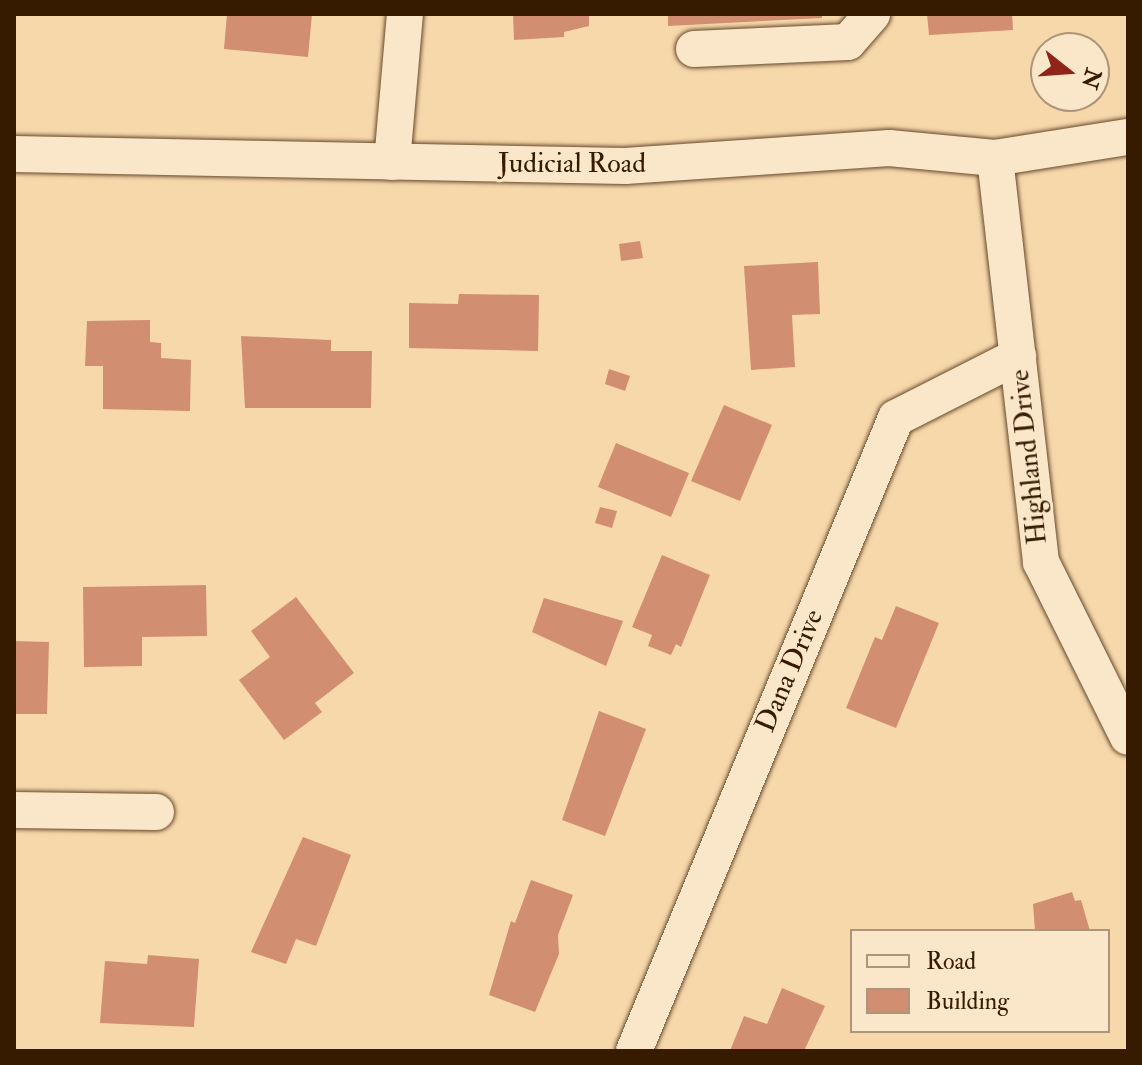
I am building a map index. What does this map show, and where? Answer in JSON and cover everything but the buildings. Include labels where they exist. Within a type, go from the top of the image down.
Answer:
[{"type":"street","points":[[392,162],[405,14]]},
{"type":"street","points":[[694,49],[848,42],[872,14]]},
{"type":"street","name":"Judicial Road","points":[[14,154],[625,166],[889,148],[995,158],[1128,137]]},
{"type":"street","name":"Highland Drive","points":[[995,158],[1041,562],[1128,737]]},
{"type":"street","name":"Dana Drive","points":[[634,1051],[896,418],[1018,356]]},
{"type":"street","points":[[14,810],[156,812]]}]
